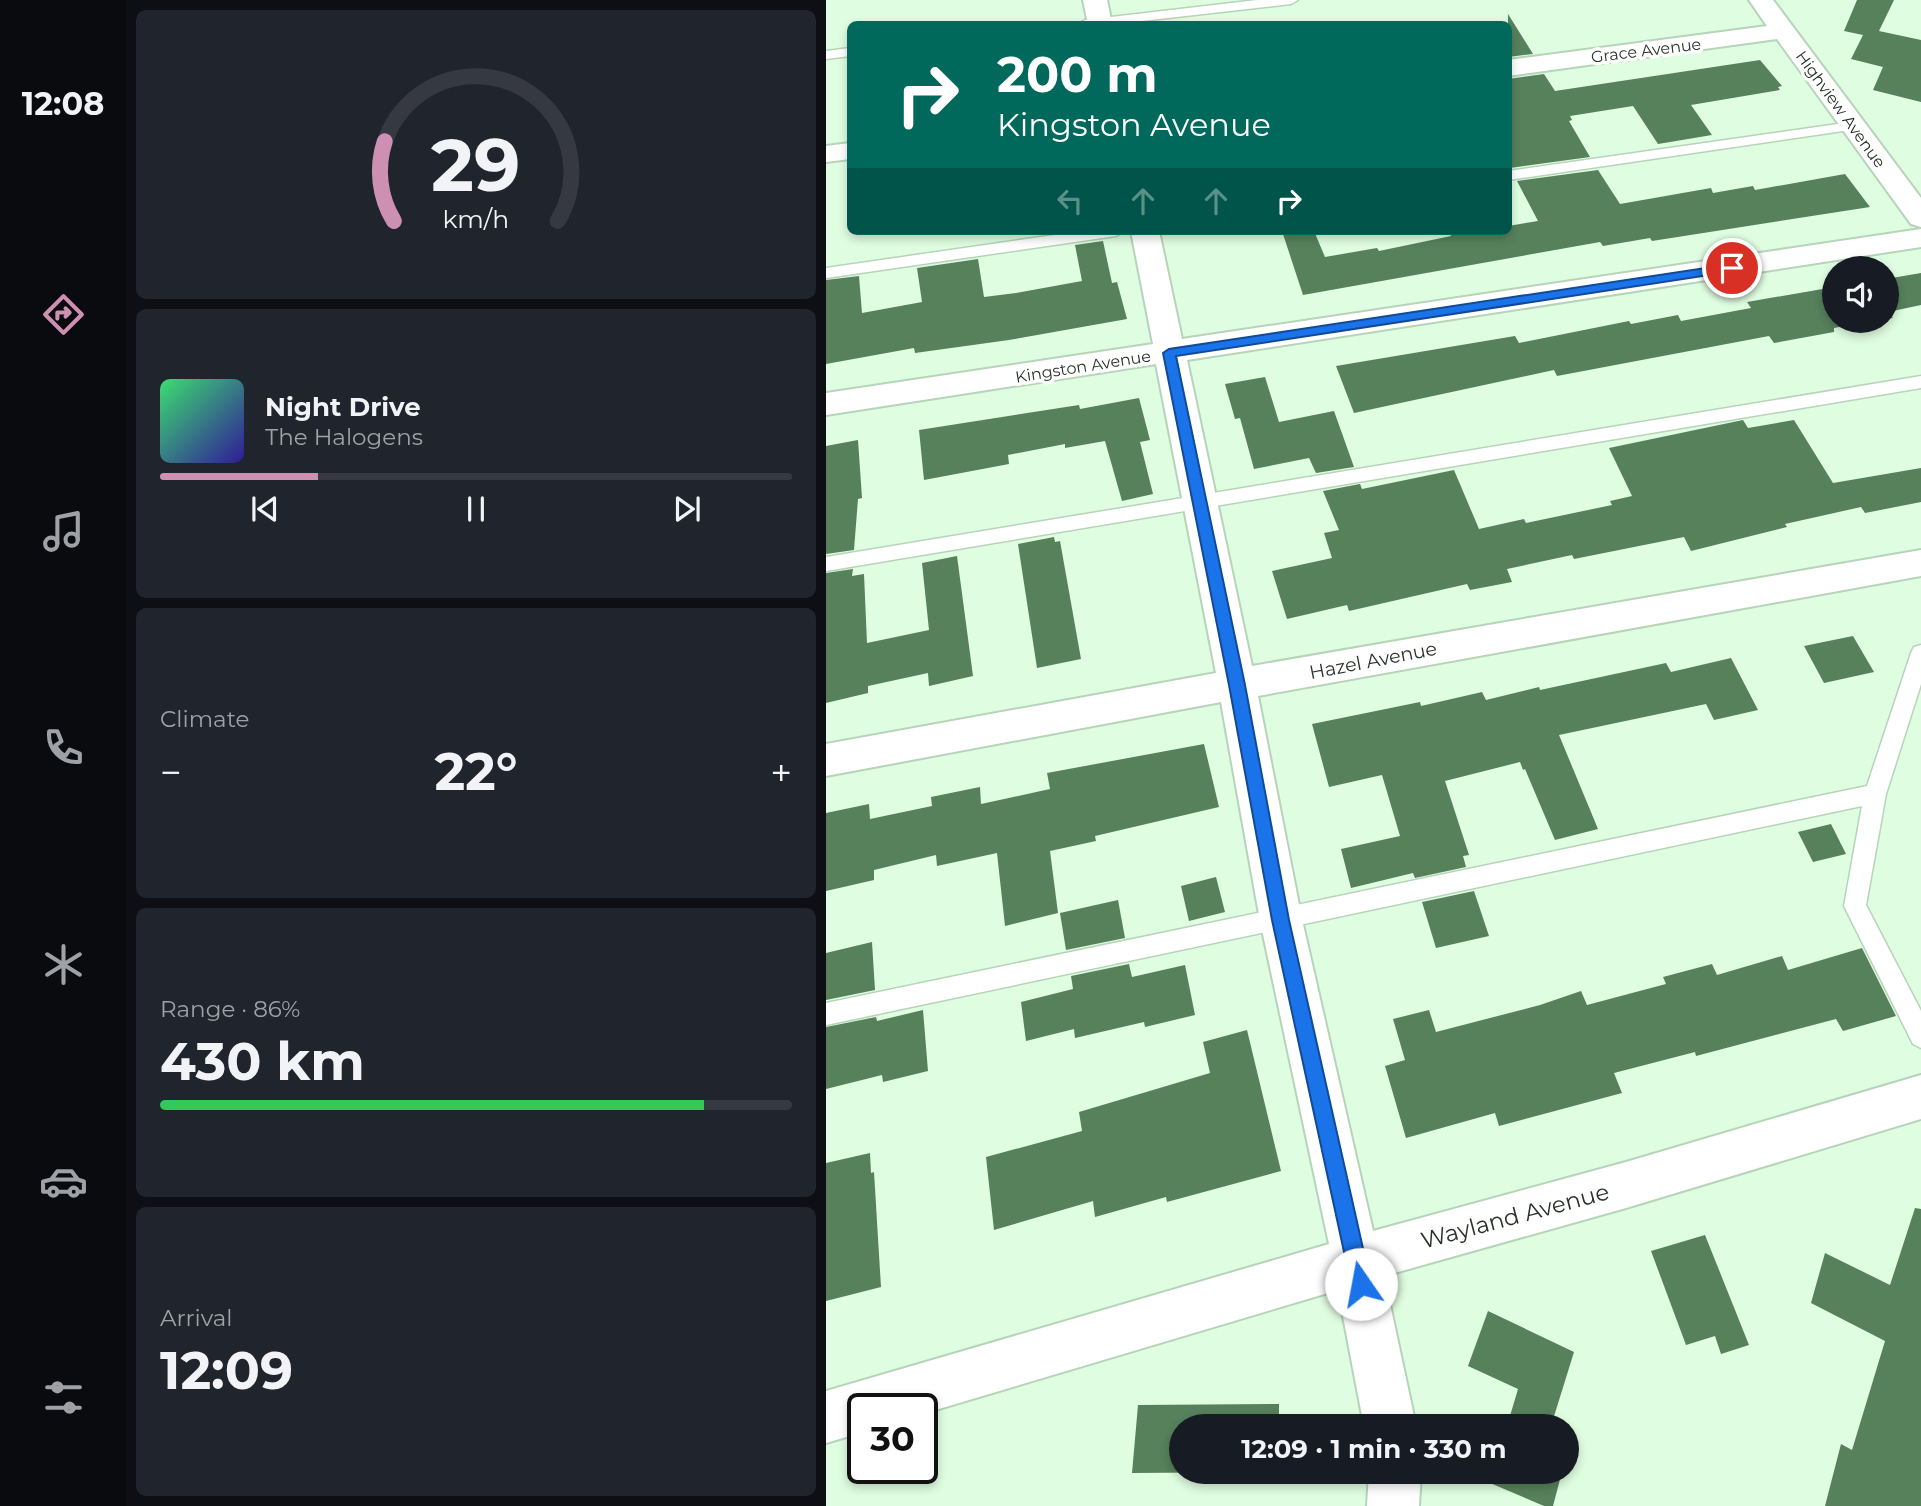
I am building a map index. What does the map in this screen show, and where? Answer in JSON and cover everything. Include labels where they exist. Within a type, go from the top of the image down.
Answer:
[{"type":"street","name":"Highview Avenue","points":[[1761,0],[1921,218]]},
{"type":"street","name":"Grace Avenue","points":[[1512,67],[1784,32]]},
{"type":"street","points":[[826,154],[847,151]]},
{"type":"street","points":[[1146,235],[1237,685],[1281,920],[1388,1414]]},
{"type":"street","name":"Kingston Avenue","points":[[826,404],[1921,238]]},
{"type":"street","name":"Hazel Avenue","points":[[826,760],[1921,563]]},
{"type":"street","name":"Wayland Avenue","points":[[826,1418],[1356,1260],[1626,1185],[1921,1097]]},
{"type":"street","points":[[1393,1506],[1394,1484]]},
{"type":"lane","points":[[1095,18],[1291,0]]},
{"type":"lane","points":[[826,55],[847,52]]},
{"type":"lane","points":[[1512,175],[1852,126]]},
{"type":"lane","points":[[826,273],[1088,235]]},
{"type":"lane","points":[[826,564],[1921,382]]},
{"type":"lane","points":[[1921,653],[1875,794],[1855,905],[1921,1036]]},
{"type":"lane","points":[[826,1014],[1875,794]]},
{"type":"building","points":[[1857,0],[1894,0],[1879,31],[1921,40],[1921,102],[1873,90],[1883,67],[1851,59],[1863,35],[1844,31]]},
{"type":"building","points":[[1508,14],[1533,54],[1512,57],[1512,21],[1508,21]]},
{"type":"building","points":[[1760,60],[1782,86],[1778,87],[1780,90],[1691,105],[1712,135],[1658,144],[1633,106],[1570,116],[1572,120],[1569,121],[1590,157],[1512,168],[1512,78],[1544,74],[1555,91]]},
{"type":"building","points":[[1598,170],[1620,204],[1711,188],[1713,193],[1753,186],[1755,190],[1845,174],[1870,207],[1652,241],[1650,238],[1603,246],[1600,242],[1303,295],[1283,235],[1316,235],[1325,257],[1377,248],[1379,251],[1451,235],[1512,235],[1512,225],[1538,221],[1517,181]]},
{"type":"building","points":[[1103,241],[1112,283],[1117,282],[1127,319],[1009,340],[915,353],[914,348],[826,364],[826,280],[859,276],[862,313],[922,302],[917,268],[978,259],[984,297],[1016,293],[1082,281],[1075,245]]},
{"type":"building","points":[[1921,273],[1921,305],[1899,310],[1899,277]]},
{"type":"building","points":[[1822,289],[1822,333],[1829,333],[1774,343],[1769,336],[1557,376],[1554,370],[1354,413],[1336,366],[1515,336],[1519,343],[1629,321],[1631,324],[1678,315],[1681,321],[1751,308],[1747,302]]},
{"type":"building","points":[[1265,377],[1279,422],[1334,411],[1354,467],[1316,473],[1309,458],[1254,469],[1240,418],[1235,419],[1225,384]]},
{"type":"building","points":[[1139,398],[1150,440],[1140,442],[1153,494],[1122,501],[1105,441],[1065,448],[1065,444],[1008,455],[1009,464],[924,480],[919,430],[1079,405],[1080,409]]},
{"type":"building","points":[[1743,420],[1748,428],[1794,420],[1833,483],[1921,468],[1921,502],[1865,513],[1861,507],[1785,524],[1787,527],[1691,551],[1684,537],[1574,559],[1572,555],[1507,569],[1512,582],[1470,590],[1467,584],[1349,611],[1347,605],[1287,619],[1272,571],[1332,558],[1324,533],[1339,530],[1323,491],[1360,484],[1362,489],[1454,470],[1479,529],[1524,519],[1526,523],[1612,505],[1610,501],[1632,496],[1609,448]]},
{"type":"building","points":[[858,440],[862,498],[858,499],[854,550],[826,554],[826,446]]},
{"type":"building","points":[[1054,537],[1055,542],[1060,541],[1081,659],[1037,668],[1018,544]]},
{"type":"building","points":[[957,556],[973,676],[929,686],[928,673],[868,686],[868,693],[826,703],[826,573],[853,569],[852,576],[864,574],[867,643],[929,630],[922,563]]},
{"type":"building","points":[[1853,636],[1874,672],[1824,683],[1804,646]]},
{"type":"building","points":[[1731,658],[1758,710],[1714,720],[1706,704],[1559,735],[1598,829],[1555,840],[1520,762],[1445,781],[1469,855],[1463,856],[1466,867],[1415,878],[1413,873],[1351,888],[1341,849],[1400,836],[1382,775],[1329,787],[1312,724],[1420,702],[1421,706],[1482,692],[1486,700],[1666,663],[1671,672]]},
{"type":"building","points":[[1204,744],[1219,807],[1095,836],[1096,841],[1050,851],[1058,913],[1005,926],[997,853],[937,866],[936,855],[874,870],[874,880],[826,891],[826,813],[869,804],[870,819],[932,806],[931,797],[980,787],[981,804],[1050,789],[1047,773]]},
{"type":"building","points":[[1831,824],[1846,854],[1813,862],[1798,832]]},
{"type":"building","points":[[1216,877],[1225,912],[1189,921],[1181,886]]},
{"type":"building","points":[[1474,891],[1489,936],[1436,948],[1422,902]]},
{"type":"building","points":[[1118,900],[1125,938],[1066,950],[1060,913]]},
{"type":"building","points":[[872,942],[875,990],[826,1000],[826,953]]},
{"type":"building","points":[[1862,948],[1896,1016],[1843,1031],[1836,1019],[1696,1056],[1695,1052],[1614,1073],[1622,1093],[1499,1126],[1495,1113],[1406,1138],[1385,1066],[1405,1060],[1393,1019],[1429,1010],[1436,1032],[1540,1005],[1581,991],[1587,1005],[1666,984],[1663,977],[1712,964],[1717,975],[1782,956],[1788,970]]},
{"type":"building","points":[[1129,964],[1132,977],[1185,965],[1195,1015],[1145,1027],[1144,1022],[1075,1038],[1074,1029],[1026,1041],[1021,1002],[1073,989],[1071,976]]},
{"type":"building","points":[[923,1010],[928,1071],[883,1082],[882,1075],[826,1089],[826,1027],[876,1017],[877,1021]]},
{"type":"building","points":[[1247,1030],[1281,1171],[1167,1202],[1166,1197],[1095,1217],[1093,1201],[994,1230],[986,1157],[1082,1131],[1079,1112],[1210,1073],[1203,1042]]},
{"type":"building","points":[[870,1153],[871,1173],[874,1172],[881,1287],[826,1301],[826,1163]]},
{"type":"building","points":[[1915,1208],[1921,1209],[1921,1506],[1825,1506],[1841,1444],[1852,1450],[1885,1341],[1811,1303],[1825,1253],[1890,1285]]},
{"type":"building","points":[[1705,1235],[1749,1345],[1721,1354],[1715,1336],[1686,1345],[1651,1251]]},
{"type":"building","points":[[1488,1311],[1574,1352],[1555,1414],[1511,1414],[1518,1389],[1468,1366]]},
{"type":"building","points":[[1279,1404],[1279,1414],[1169,1414],[1169,1473],[1132,1473],[1138,1405]]},
{"type":"building","points":[[1492,1484],[1559,1484],[1553,1506],[1544,1506]]},
{"type":"route","points":[[1361,1284],[1281,920],[1237,685],[1169,353],[1732,268]]}]
